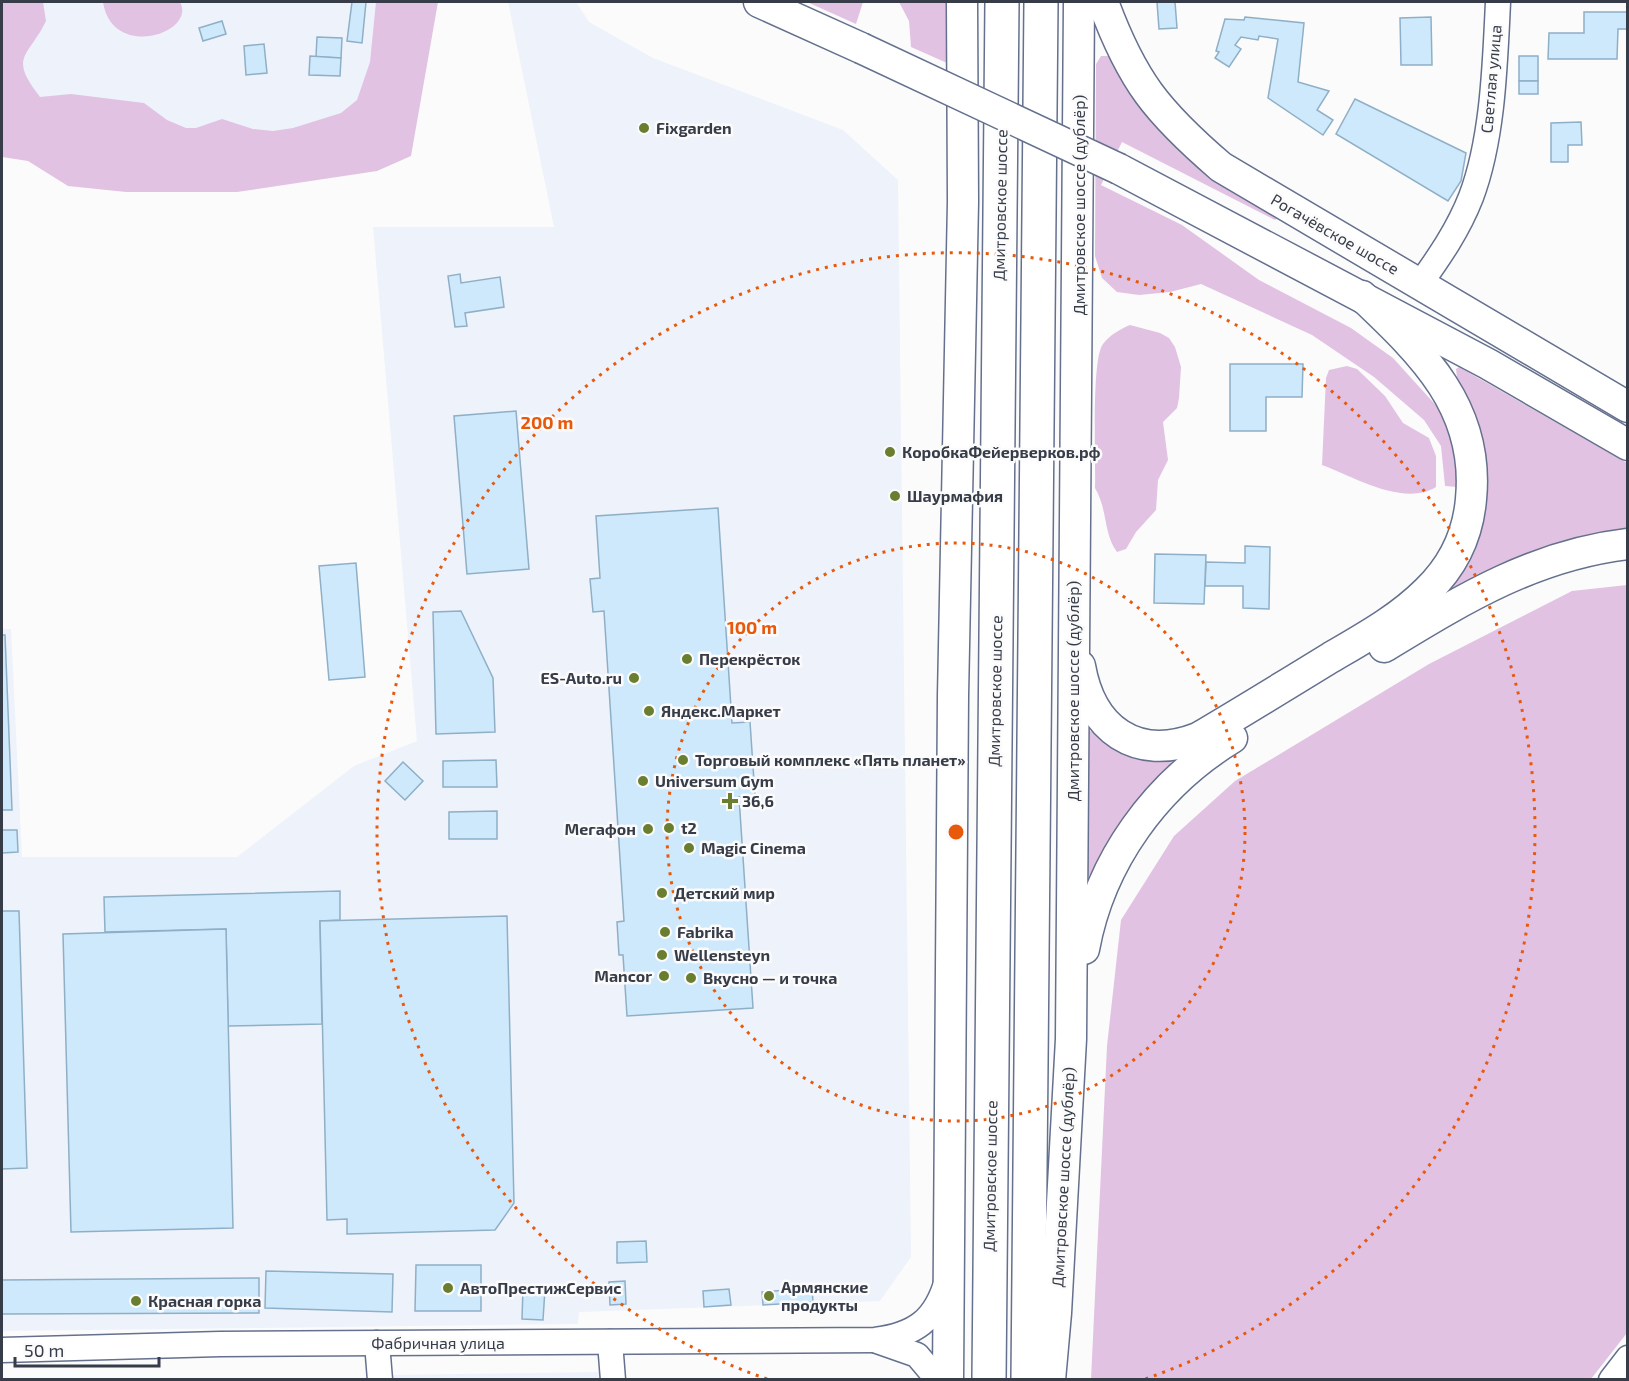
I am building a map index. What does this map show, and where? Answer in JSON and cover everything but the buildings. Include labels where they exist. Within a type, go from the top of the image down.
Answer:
[{"type":"highway","name":"Дмитровское шоссе","points":[[989,1380],[1002,2]]},
{"type":"highway","points":[[1028,1380],[1041,2]]},
{"type":"main road","points":[[759,2],[1119,169],[1488,364],[1628,445]]},
{"type":"main road","points":[[948,1380],[953,696],[963,202],[962,2]]},
{"type":"main road","name":"Дмитровское шоссе (дублёр)","points":[[1050,1380],[1071,1039],[1080,2]]},
{"type":"main road","name":"Рогачёвское шоссе","points":[[1103,2],[1119,44],[1142,86],[1176,129],[1221,167],[1628,406]]},
{"type":"main road","points":[[1073,630],[1080,670],[1100,715],[1113,731],[1139,746],[1161,748],[1197,738],[1392,621],[1427,591],[1450,565],[1469,525],[1473,477],[1471,449],[1459,414],[1440,382],[1413,345],[1362,296]]},
{"type":"main road","points":[[1071,1039],[1092,910],[1119,850],[1139,821],[1184,774],[1209,752],[1499,580],[1580,551],[1628,544]]},
{"type":"street","name":"Светлая улица","points":[[1420,284],[1447,248],[1472,195],[1489,125],[1498,2]]},
{"type":"street","name":"Фабричная улица","points":[[2,1350],[376,1343],[875,1340],[899,1337],[916,1329],[942,1298],[948,1275]]},
{"type":"street","name":"Фабричная улица","points":[[875,1340],[917,1355],[938,1380]]},
{"type":"street","points":[[610,1342],[613,1380]]},
{"type":"street","points":[[376,1343],[380,1380]]},
{"type":"street","points":[[1611,1380],[1628,1358]]},
{"type":"shaded area","points":[[2,2],[43,2],[46,21],[28,50],[23,65],[30,83],[40,97],[71,94],[144,103],[167,120],[186,128],[196,128],[222,119],[253,129],[273,131],[293,128],[341,113],[357,100],[370,62],[376,2],[438,2],[411,156],[377,171],[237,192],[126,192],[68,186],[28,161],[2,157]]},
{"type":"shaded area","points":[[7,2],[412,2],[375,125],[116,160],[2,72]]},
{"type":"shaded area","points":[[103,2],[180,2],[182,13],[176,23],[165,31],[151,36],[136,36],[121,31],[110,20]]},
{"type":"shaded area","points":[[508,2],[576,2],[589,22],[653,58],[843,130],[898,180],[911,1257],[880,1301],[579,1312],[578,1324],[2,1331],[2,629],[11,629],[22,857],[237,857],[354,766],[417,741],[373,227],[554,227]]},
{"type":"shaded area","points":[[807,2],[863,2],[856,24]]},
{"type":"shaded area","points":[[899,2],[946,2],[947,63],[911,47],[909,21]]},
{"type":"shaded area","points":[[1101,56],[1111,56],[1279,216],[1275,220],[1122,142],[1101,185],[1182,225],[1259,280],[1351,328],[1393,358],[1442,412],[1453,436],[1459,467],[1458,487],[1445,486],[1441,446],[1424,420],[1374,377],[1312,335],[1201,284],[1170,292],[1139,295],[1117,292],[1102,278],[1095,256],[1096,64]]},
{"type":"shaded area","points":[[1130,325],[1160,333],[1169,338],[1175,347],[1181,367],[1177,408],[1163,422],[1168,460],[1158,480],[1156,510],[1136,532],[1126,549],[1117,552],[1109,537],[1102,505],[1095,488],[1095,390],[1099,353],[1103,344],[1115,333]]},
{"type":"shaded area","points":[[1347,366],[1357,369],[1385,396],[1403,423],[1429,438],[1436,456],[1436,487],[1409,494],[1394,492],[1364,483],[1322,465],[1326,378],[1329,370]]},
{"type":"shaded area","points":[[1459,367],[1627,463],[1627,534],[1451,590],[1449,587],[1486,487],[1484,451],[1475,413],[1457,377],[1456,369]]},
{"type":"shaded area","points":[[1627,585],[1627,1333],[1591,1379],[1091,1379],[1107,1046],[1121,920],[1174,836],[1235,781],[1429,664],[1572,591]]},
{"type":"shaded area","points":[[1093,730],[1164,757],[1175,766],[1094,878],[1087,874],[1088,732]]},
{"type":"shaded area","points":[[607,1372],[607,1379],[390,1380],[389,1375]]},
{"type":"place","name":"Fixgarden","points":[[644,128]]},
{"type":"place","name":"КоробкаФейерверков.рф","points":[[890,452]]},
{"type":"place","name":"Шаурмафия","points":[[895,496]]},
{"type":"place","name":"Перекрёсток","points":[[687,659]]},
{"type":"place","name":"ES-Auto.ru","points":[[634,678]]},
{"type":"place","name":"Яндекс.Маркет","points":[[649,711]]},
{"type":"place","name":"Торговый комплекс «Пять планет»","points":[[683,760]]},
{"type":"place","name":"Universum Gym","points":[[643,781]]},
{"type":"place","name":"36,6","points":[[730,801]]},
{"type":"place","name":"t2","points":[[669,828]]},
{"type":"place","name":"Мегафон","points":[[648,829]]},
{"type":"place","name":"Magic Cinema","points":[[689,848]]},
{"type":"place","name":"Детский мир","points":[[662,893]]},
{"type":"place","name":"Fabrika","points":[[665,932]]},
{"type":"place","name":"Wellensteyn","points":[[662,955]]},
{"type":"place","name":"Mancor","points":[[664,976]]},
{"type":"place","name":"Вкусно — и точка","points":[[691,978]]},
{"type":"place","name":"АвтоПрестижСервис","points":[[448,1288]]},
{"type":"place","name":"Армянские продукты","points":[[769,1296]]},
{"type":"place","name":"Красная горка","points":[[136,1301]]}]
